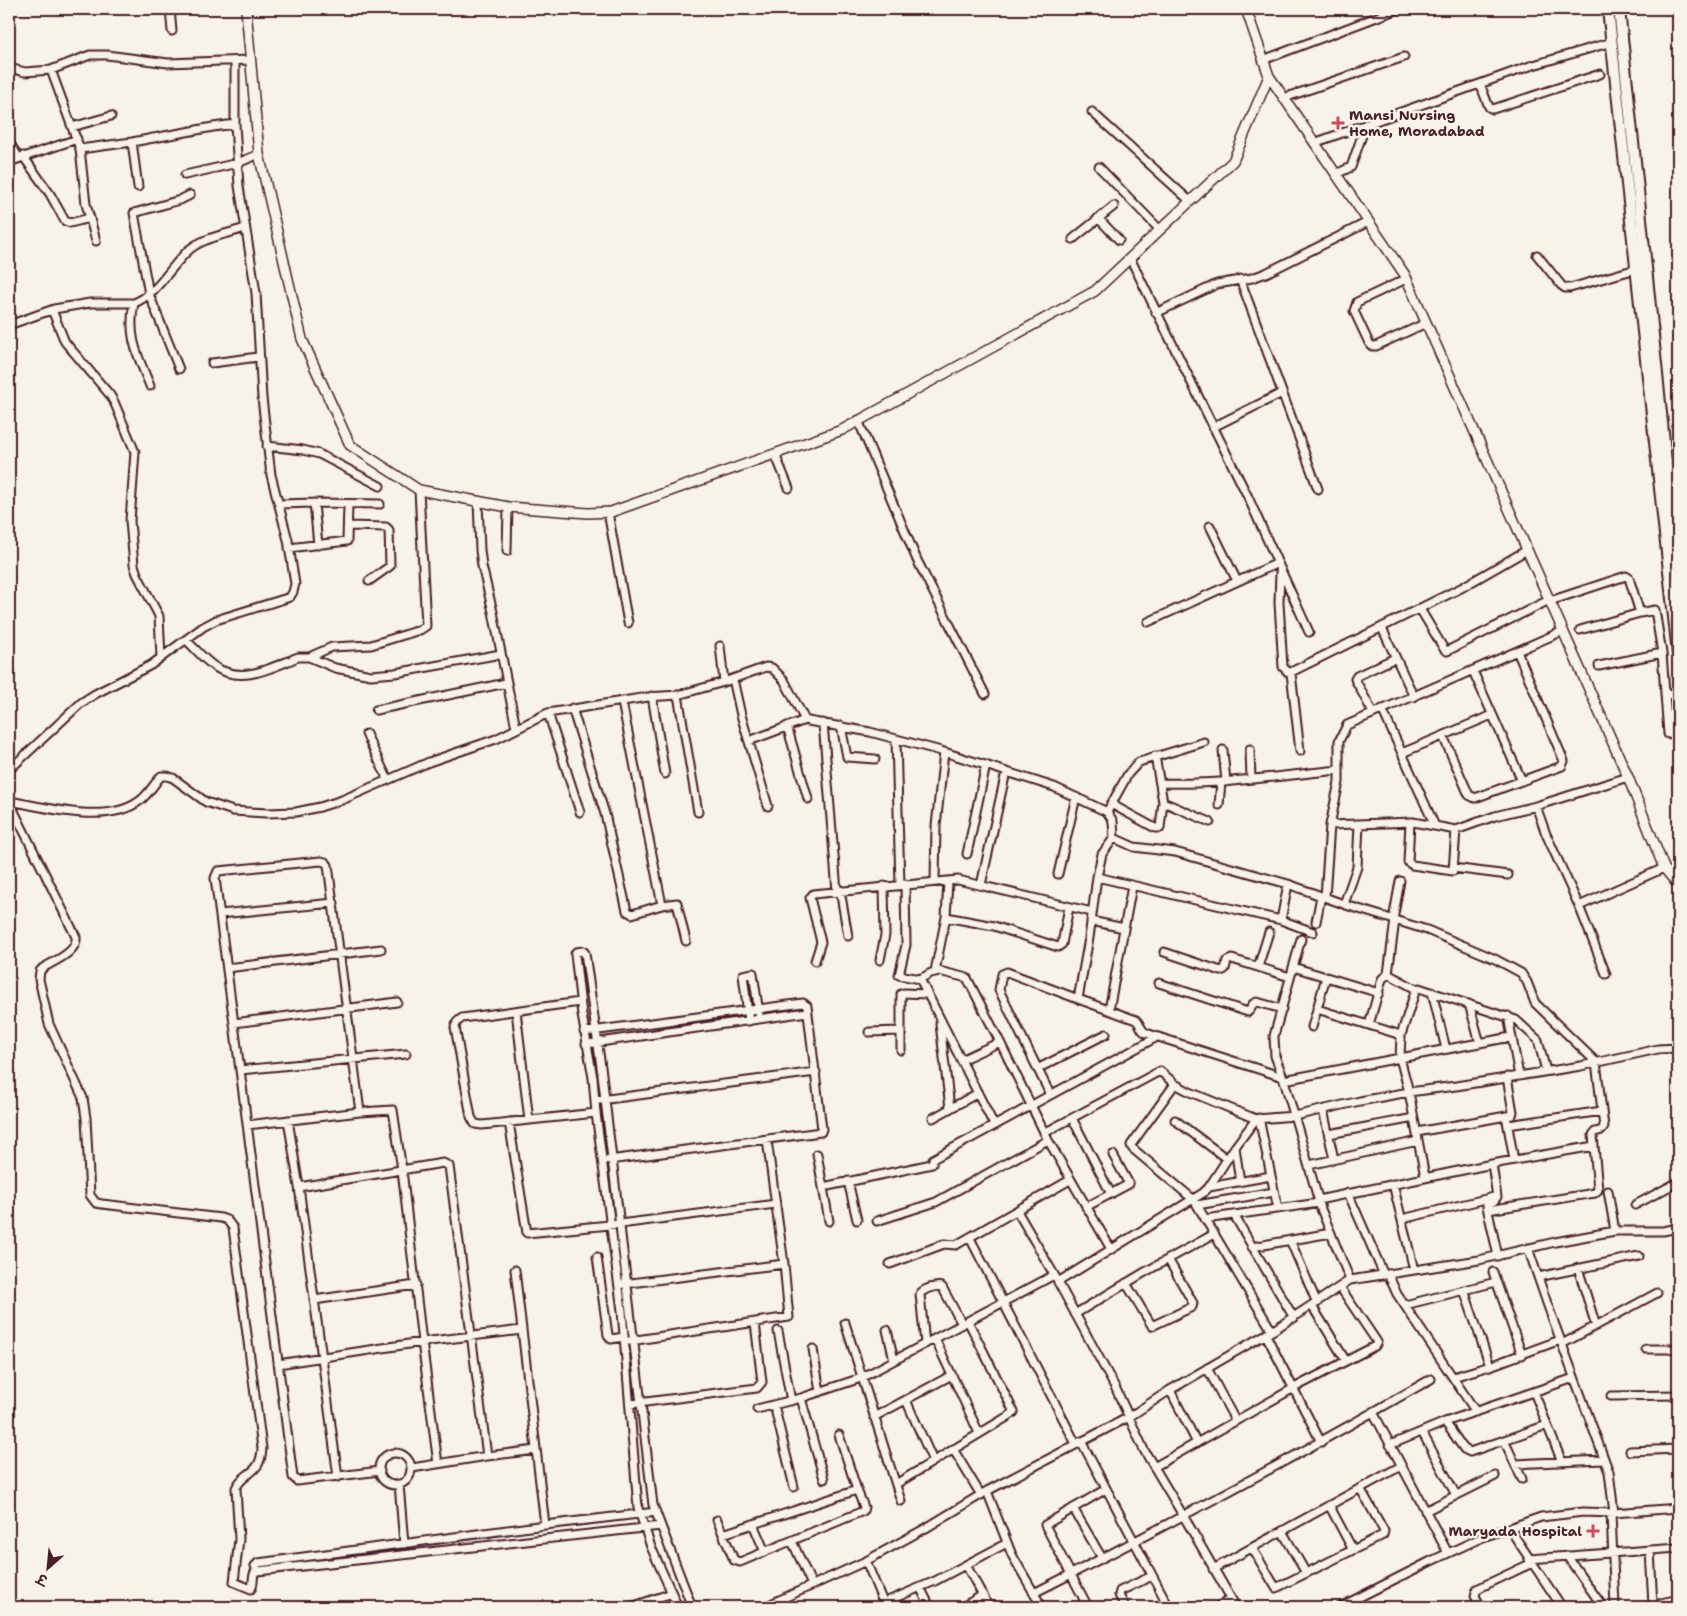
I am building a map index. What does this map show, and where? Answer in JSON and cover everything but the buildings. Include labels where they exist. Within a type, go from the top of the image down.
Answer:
[{"type":"main road","points":[[1608,9],[1678,654]]},
{"type":"main road","points":[[1619,9],[1678,564]]},
{"type":"street","points":[[170,9],[172,31]]},
{"type":"street","points":[[246,9],[259,154],[302,339],[350,445],[418,490],[508,507],[608,512],[842,430],[1095,290],[1233,161],[1269,76]]},
{"type":"street","points":[[1246,9],[1269,76],[1406,279],[1628,777],[1664,868],[1678,885]]},
{"type":"street","points":[[1263,60],[1398,9]]},
{"type":"street","points":[[1314,143],[1530,66],[1612,42]]},
{"type":"street","points":[[9,68],[25,72],[51,70],[90,55],[107,55],[168,63],[250,60]]},
{"type":"street","points":[[1284,98],[1404,56]]},
{"type":"street","points":[[9,770],[94,694],[161,658],[216,620],[290,597],[294,592],[295,584],[289,548],[267,446],[258,357],[256,293],[241,206],[235,124],[235,62]]},
{"type":"street","points":[[51,70],[80,148],[86,204],[96,240]]},
{"type":"street","points":[[1480,84],[1488,107],[1494,109],[1600,74]]},
{"type":"street","points":[[1092,112],[1190,201]]},
{"type":"street","points":[[72,127],[111,116]]},
{"type":"street","points":[[80,148],[132,142],[235,124]]},
{"type":"street","points":[[1336,174],[1351,167],[1366,124]]},
{"type":"street","points":[[9,162],[77,140]]},
{"type":"street","points":[[9,142],[50,194],[67,222],[90,218]]},
{"type":"street","points":[[132,142],[138,188]]},
{"type":"street","points":[[185,175],[238,163],[259,154]]},
{"type":"street","points":[[1099,167],[1160,230]]},
{"type":"street","points":[[179,369],[149,294],[134,212],[180,200],[190,195]]},
{"type":"street","points":[[1073,239],[1114,206]]},
{"type":"street","points":[[1098,218],[1118,240]]},
{"type":"street","points":[[1156,313],[1217,284],[1266,273],[1368,222]]},
{"type":"street","points":[[9,325],[54,309],[90,303],[134,303],[149,294],[192,247],[245,228]]},
{"type":"street","points":[[1537,255],[1565,288],[1636,268]]},
{"type":"street","points":[[1130,258],[1213,427],[1309,632]]},
{"type":"street","points":[[1240,279],[1318,489]]},
{"type":"street","points":[[1406,279],[1357,302],[1354,306],[1354,311],[1372,346],[1376,346],[1426,323]]},
{"type":"street","points":[[134,303],[131,327],[133,342],[150,386]]},
{"type":"street","points":[[54,309],[52,313],[65,342],[110,395],[135,452],[130,521],[134,565],[159,616],[161,658]]},
{"type":"street","points":[[212,363],[258,357]]},
{"type":"street","points":[[1213,427],[1282,393]]},
{"type":"street","points":[[858,420],[917,560],[985,694]]},
{"type":"street","points":[[267,446],[303,450],[319,454],[380,486]]},
{"type":"street","points":[[775,454],[789,488]]},
{"type":"street","points":[[309,658],[332,647],[371,645],[420,630],[426,626],[418,490]]},
{"type":"street","points":[[478,501],[480,550],[516,728]]},
{"type":"street","points":[[314,503],[318,545]]},
{"type":"street","points":[[279,504],[380,504]]},
{"type":"street","points":[[289,548],[345,542],[348,538],[348,504]]},
{"type":"street","points":[[507,550],[508,507]]},
{"type":"street","points":[[608,512],[628,623]]},
{"type":"street","points":[[348,526],[386,527],[390,530],[390,566],[369,581]]},
{"type":"street","points":[[1210,526],[1237,581]]},
{"type":"street","points":[[1279,566],[1283,667],[1286,672],[1291,673],[1461,588],[1527,550]]},
{"type":"street","points":[[1148,622],[1237,581],[1279,566]]},
{"type":"street","points":[[1420,609],[1444,650],[1447,651],[1549,601],[1626,576],[1629,578],[1640,613]]},
{"type":"street","points":[[1580,630],[1640,613],[1653,610],[1656,612],[1662,654],[1668,734]]},
{"type":"street","points":[[1382,628],[1414,697]]},
{"type":"street","points":[[1316,922],[1323,897],[1330,825],[1340,782],[1339,741],[1350,722],[1414,697],[1563,631]]},
{"type":"street","points":[[186,640],[215,666],[228,673],[243,675],[256,674],[298,657],[309,658],[335,668],[371,675],[395,673],[501,654]]},
{"type":"street","points":[[720,646],[724,682]]},
{"type":"street","points":[[1443,736],[1469,795],[1472,797],[1476,798],[1562,766],[1564,761],[1517,651]]},
{"type":"street","points":[[1599,666],[1662,654]]},
{"type":"street","points":[[1373,713],[1355,679],[1357,676],[1395,658]]},
{"type":"street","points":[[9,801],[79,813],[126,810],[141,801],[161,776],[168,776],[206,802],[233,811],[296,812],[320,808],[430,762],[496,739],[548,713],[652,696],[678,695],[766,668],[772,668],[784,680],[805,720]]},
{"type":"street","points":[[1473,671],[1522,780]]},
{"type":"street","points":[[1291,673],[1300,750]]},
{"type":"street","points":[[733,679],[768,806]]},
{"type":"street","points":[[376,710],[506,683]]},
{"type":"street","points":[[1666,696],[1678,693]]},
{"type":"street","points":[[678,695],[698,812]]},
{"type":"street","points":[[652,696],[665,774]]},
{"type":"street","points":[[622,702],[662,905]]},
{"type":"street","points":[[572,708],[605,814],[627,911],[632,914],[662,905],[677,903],[686,941]]},
{"type":"street","points":[[1382,709],[1435,826]]},
{"type":"street","points":[[548,713],[580,812]]},
{"type":"street","points":[[1402,753],[1492,715]]},
{"type":"street","points":[[749,741],[805,720],[841,726],[896,739],[986,765],[1054,787],[1107,812],[1113,821],[1114,838],[1102,854],[1096,877],[1084,975],[1078,999]]},
{"type":"street","points":[[823,723],[839,891],[848,936]]},
{"type":"street","points":[[787,726],[808,799]]},
{"type":"street","points":[[841,726],[846,757],[875,759]]},
{"type":"street","points":[[366,734],[388,780]]},
{"type":"street","points":[[896,739],[906,944],[899,975],[920,979],[935,971],[967,978],[1046,1136],[1111,1249]]},
{"type":"street","points":[[1107,812],[1133,767],[1139,762],[1204,742]]},
{"type":"street","points":[[1250,749],[1251,779]]},
{"type":"street","points":[[1219,805],[1223,782],[1223,750]]},
{"type":"street","points":[[936,881],[936,826],[944,752]]},
{"type":"street","points":[[1111,804],[1158,828],[1161,826],[1163,802],[1155,756]]},
{"type":"street","points":[[967,854],[986,765]]},
{"type":"street","points":[[1160,783],[1199,784],[1339,770]]},
{"type":"street","points":[[980,886],[1006,772]]},
{"type":"street","points":[[1330,825],[1410,822],[1456,830],[1495,816],[1536,806],[1628,777]]},
{"type":"street","points":[[1058,874],[1076,797]]},
{"type":"street","points":[[9,801],[76,937],[77,942],[72,950],[43,968],[40,971],[39,978],[49,1024],[83,1098],[86,1118],[90,1195],[96,1203],[221,1218],[227,1220],[233,1228],[262,1448],[258,1467],[236,1487],[239,1539],[234,1582],[251,1589],[252,1576],[258,1563],[656,1512]]},
{"type":"street","points":[[1163,802],[1210,822]]},
{"type":"street","points":[[1536,806],[1546,834],[1579,906],[1606,974]]},
{"type":"street","points":[[1410,822],[1409,864],[1452,871],[1453,868],[1508,875]]},
{"type":"street","points":[[1344,904],[1357,867],[1359,824]]},
{"type":"street","points":[[1453,868],[1456,830]]},
{"type":"street","points":[[1114,838],[1134,846],[1182,854],[1288,884],[1427,930],[1495,959],[1521,973],[1527,982],[1535,1003],[1596,1062],[1604,1127],[1602,1130],[1594,1133],[1598,1190],[1595,1194],[1488,1210]]},
{"type":"street","points":[[360,1112],[330,869],[325,862],[222,870],[216,874],[215,878],[293,1477],[297,1481],[380,1471]]},
{"type":"street","points":[[1579,906],[1664,868]]},
{"type":"street","points":[[1096,877],[1281,920],[1313,932]]},
{"type":"street","points":[[815,960],[821,942],[811,896],[839,891],[958,880],[1092,912]]},
{"type":"street","points":[[935,971],[946,917],[948,881]]},
{"type":"street","points":[[1369,1025],[1382,979],[1388,974],[1400,881]]},
{"type":"street","points":[[1281,920],[1288,884]]},
{"type":"street","points":[[880,960],[885,935],[884,886]]},
{"type":"street","points":[[1109,1010],[1132,886]]},
{"type":"street","points":[[220,914],[334,902]]},
{"type":"street","points":[[946,917],[994,926],[1058,947],[1062,944],[1069,906]]},
{"type":"street","points":[[1091,921],[1124,928]]},
{"type":"street","points":[[1258,967],[1269,932]]},
{"type":"street","points":[[1301,939],[1274,1043],[1275,1056],[1284,1078],[1318,1201],[1350,1280]]},
{"type":"street","points":[[227,968],[381,949]]},
{"type":"street","points":[[678,1607],[638,1508],[625,1340],[623,1284],[620,1224],[585,953],[583,951],[576,952],[580,1002],[593,1078],[594,1101],[612,1225],[623,1284],[634,1341],[653,1505],[692,1607]]},
{"type":"street","points":[[1164,952],[1221,971],[1225,969],[1229,960],[1290,977]]},
{"type":"street","points":[[1293,967],[1378,993]]},
{"type":"street","points":[[1050,1094],[998,990],[1002,974],[1007,972],[1136,1020],[1143,1032],[1284,1078],[1511,1036]]},
{"type":"street","points":[[748,1021],[743,974],[753,973],[760,1019]]},
{"type":"street","points":[[1388,974],[1416,989],[1419,988],[1432,992],[1516,1020],[1538,1040],[1546,1071]]},
{"type":"street","points":[[1312,1027],[1326,977]]},
{"type":"street","points":[[920,979],[994,1125]]},
{"type":"street","points":[[1159,983],[1248,1012],[1253,1004],[1257,1002],[1282,1009]]},
{"type":"street","points":[[1416,989],[1401,1036],[1400,1058],[1409,1092],[1425,1177]]},
{"type":"street","points":[[1432,992],[1446,1049]]},
{"type":"street","points":[[901,1050],[901,994],[928,994]]},
{"type":"street","points":[[234,1024],[397,1002]]},
{"type":"street","points":[[580,1002],[462,1018],[455,1027],[471,1117],[475,1124],[482,1125],[596,1112]]},
{"type":"street","points":[[584,1032],[803,1003],[807,1006],[816,1072],[821,1132],[603,1161]]},
{"type":"street","points":[[1469,1004],[1480,1043]]},
{"type":"street","points":[[1317,1009],[1401,1036]]},
{"type":"street","points":[[516,1011],[529,1120]]},
{"type":"street","points":[[586,1044],[807,1012]]},
{"type":"street","points":[[1508,1016],[1519,1076]]},
{"type":"street","points":[[685,1019],[687,1029]]},
{"type":"street","points":[[940,1020],[950,1108]]},
{"type":"street","points":[[869,1032],[901,1030]]},
{"type":"street","points":[[1037,1068],[1106,1034]]},
{"type":"street","points":[[823,1186],[932,1164],[934,1158],[1157,1037]]},
{"type":"street","points":[[961,1060],[1000,1042]]},
{"type":"street","points":[[877,1221],[936,1202],[1046,1136],[1072,1118],[1160,1072],[1175,1084],[1207,1100],[1257,1119],[1295,1116],[1409,1092],[1519,1076],[1678,1048]]},
{"type":"street","points":[[240,1070],[406,1054]]},
{"type":"street","points":[[594,1101],[816,1072]]},
{"type":"street","points":[[1417,1132],[1512,1115],[1506,1078]]},
{"type":"street","points":[[1175,1084],[1131,1145],[1132,1148],[1195,1203],[1206,1220],[1269,1333],[1321,1442]]},
{"type":"street","points":[[933,1118],[978,1093]]},
{"type":"street","points":[[247,1125],[393,1110],[438,1464]]},
{"type":"street","points":[[1323,1110],[1334,1159]]},
{"type":"street","points":[[1508,1125],[1602,1111]]},
{"type":"street","points":[[1506,1116],[1514,1160]]},
{"type":"street","points":[[1072,1118],[1111,1194]]},
{"type":"street","points":[[1328,1134],[1414,1118]]},
{"type":"street","points":[[1058,1282],[1111,1249],[1195,1203],[1209,1187],[1234,1147],[1257,1119]]},
{"type":"street","points":[[1257,1119],[1278,1209]]},
{"type":"street","points":[[288,1120],[299,1187],[338,1477]]},
{"type":"street","points":[[1176,1120],[1227,1158]]},
{"type":"street","points":[[509,1122],[527,1233],[612,1225],[776,1204]]},
{"type":"street","points":[[598,1256],[608,1335],[611,1338],[634,1341],[789,1317],[784,1264],[767,1140]]},
{"type":"street","points":[[1309,1165],[1418,1141]]},
{"type":"street","points":[[1206,1220],[1278,1209],[1425,1177],[1594,1146]]},
{"type":"street","points":[[1234,1147],[1240,1182]]},
{"type":"street","points":[[817,1154],[829,1221]]},
{"type":"street","points":[[1086,1207],[1129,1184],[1113,1155]]},
{"type":"street","points":[[299,1187],[443,1163],[449,1166],[487,1456]]},
{"type":"street","points":[[1492,1164],[1497,1196],[1494,1201],[1487,1204],[1498,1256]]},
{"type":"street","points":[[1209,1187],[1271,1176]]},
{"type":"street","points":[[890,1264],[944,1244],[956,1245],[1070,1180]]},
{"type":"street","points":[[848,1181],[857,1220]]},
{"type":"street","points":[[1636,1205],[1678,1182]]},
{"type":"street","points":[[1393,1184],[1414,1270]]},
{"type":"street","points":[[1608,1190],[1615,1231]]},
{"type":"street","points":[[1195,1203],[1274,1192]]},
{"type":"street","points":[[1348,1193],[1395,1290],[1476,1412]]},
{"type":"street","points":[[1402,1219],[1497,1196]]},
{"type":"street","points":[[1017,1211],[1054,1274],[1116,1389],[1144,1450],[1236,1607]]},
{"type":"street","points":[[1234,1215],[1294,1318]]},
{"type":"street","points":[[764,1607],[866,1561],[984,1493],[1129,1417],[1170,1390],[1294,1318],[1350,1280],[1479,1260],[1528,1248],[1615,1231],[1662,1231],[1678,1228]]},
{"type":"street","points":[[1252,1247],[1331,1233]]},
{"type":"street","points":[[1076,1314],[1126,1283],[1214,1234]]},
{"type":"street","points":[[970,1238],[1169,1607]]},
{"type":"street","points":[[1290,1240],[1314,1304],[1346,1361]]},
{"type":"street","points":[[1528,1248],[1610,1477],[1613,1513],[1612,1552],[1615,1607]]},
{"type":"street","points":[[1538,1277],[1639,1256]]},
{"type":"street","points":[[1126,1283],[1152,1326],[1192,1307],[1193,1303],[1168,1259]]},
{"type":"street","points":[[623,1284],[784,1264]]},
{"type":"street","points":[[1578,1268],[1596,1326]]},
{"type":"street","points":[[515,1270],[545,1525]]},
{"type":"street","points":[[1492,1272],[1522,1355]]},
{"type":"street","points":[[757,1410],[862,1378],[1054,1274]]},
{"type":"street","points":[[1405,1305],[1496,1282]]},
{"type":"street","points":[[314,1300],[416,1285]]},
{"type":"street","points":[[896,1484],[1012,1414],[1014,1409],[965,1322],[941,1286],[922,1291],[920,1294],[925,1344]]},
{"type":"street","points":[[1154,1467],[1235,1420],[1375,1346],[1377,1342],[1340,1287]]},
{"type":"street","points":[[1464,1290],[1490,1366]]},
{"type":"street","points":[[1453,1377],[1561,1342],[1596,1326],[1657,1292]]},
{"type":"street","points":[[630,1404],[757,1388],[762,1382],[755,1323]]},
{"type":"street","points":[[845,1323],[901,1501]]},
{"type":"street","points":[[278,1364],[422,1342],[522,1330]]},
{"type":"street","points":[[887,1330],[894,1360]]},
{"type":"street","points":[[778,1331],[791,1401]]},
{"type":"street","points":[[935,1339],[979,1433]]},
{"type":"street","points":[[813,1349],[820,1392]]},
{"type":"street","points":[[1646,1349],[1678,1349]]},
{"type":"street","points":[[1207,1368],[1235,1420]]},
{"type":"street","points":[[874,1417],[952,1375]]},
{"type":"street","points":[[1390,1445],[1445,1422],[1574,1378]]},
{"type":"street","points":[[1034,1593],[1184,1516],[1321,1442],[1431,1379]]},
{"type":"street","points":[[1170,1390],[1197,1443]]},
{"type":"street","points":[[1534,1392],[1562,1462]]},
{"type":"street","points":[[1611,1396],[1678,1395]]},
{"type":"street","points":[[801,1398],[824,1479]]},
{"type":"street","points":[[906,1400],[933,1461]]},
{"type":"street","points":[[774,1405],[794,1486]]},
{"type":"street","points":[[1373,1412],[1448,1553]]},
{"type":"street","points":[[1445,1422],[1467,1451],[1470,1452],[1547,1425]]},
{"type":"street","points":[[1422,1432],[1456,1495]]},
{"type":"street","points":[[717,1520],[736,1562],[765,1552],[863,1511],[864,1507],[839,1435]]},
{"type":"street","points":[[1504,1440],[1522,1480]]},
{"type":"street","points":[[953,1449],[984,1493],[1012,1555],[1042,1607]]},
{"type":"street","points":[[1630,1451],[1678,1449]]},
{"type":"street","points":[[412,1468],[536,1450]]},
{"type":"street","points":[[394,1453],[406,1456],[412,1468],[408,1478],[400,1484],[387,1482],[380,1471],[382,1459],[394,1453]]},
{"type":"street","points":[[1515,1464],[1604,1460]]},
{"type":"street","points":[[1214,1569],[1401,1466]]},
{"type":"street","points":[[1425,1511],[1495,1476]]},
{"type":"street","points":[[400,1484],[406,1544],[409,1554]]},
{"type":"street","points":[[1252,1548],[1276,1588],[1384,1533],[1360,1488]]},
{"type":"street","points":[[1088,1607],[1045,1525],[1106,1489]]},
{"type":"street","points":[[723,1534],[857,1490]]},
{"type":"street","points":[[1329,1506],[1353,1550]]},
{"type":"street","points":[[1073,1508],[1102,1558]]},
{"type":"street","points":[[1340,1607],[1483,1537],[1540,1517],[1583,1512],[1613,1513],[1678,1508]]},
{"type":"street","points":[[752,1524],[765,1552]]},
{"type":"street","points":[[256,1570],[258,1572],[661,1526]]},
{"type":"street","points":[[1509,1528],[1562,1607]]},
{"type":"street","points":[[1282,1531],[1306,1573]]},
{"type":"street","points":[[792,1541],[812,1585]]},
{"type":"street","points":[[866,1561],[884,1605],[1008,1543]]},
{"type":"street","points":[[1481,1607],[1475,1596],[1477,1589],[1531,1561],[1612,1552],[1678,1548]]},
{"type":"street","points":[[1650,1550],[1650,1607],[1678,1599]]},
{"type":"street","points":[[1567,1556],[1603,1607]]},
{"type":"street","points":[[966,1565],[989,1607]]},
{"type":"street","points":[[1125,1607],[1118,1595],[1120,1591],[1152,1576]]},
{"type":"street","points":[[920,1587],[930,1607]]},
{"type":"street","points":[[631,1607],[672,1593]]},
{"type":"street","points":[[962,1607],[983,1595]]},
{"type":"street","points":[[1217,1607],[1231,1599]]},
{"type":"place","name":"Mansi Nursing Home, Moradabad","points":[[1338,123]]},
{"type":"place","name":"Maryada Hospital","points":[[1593,1531]]}]
